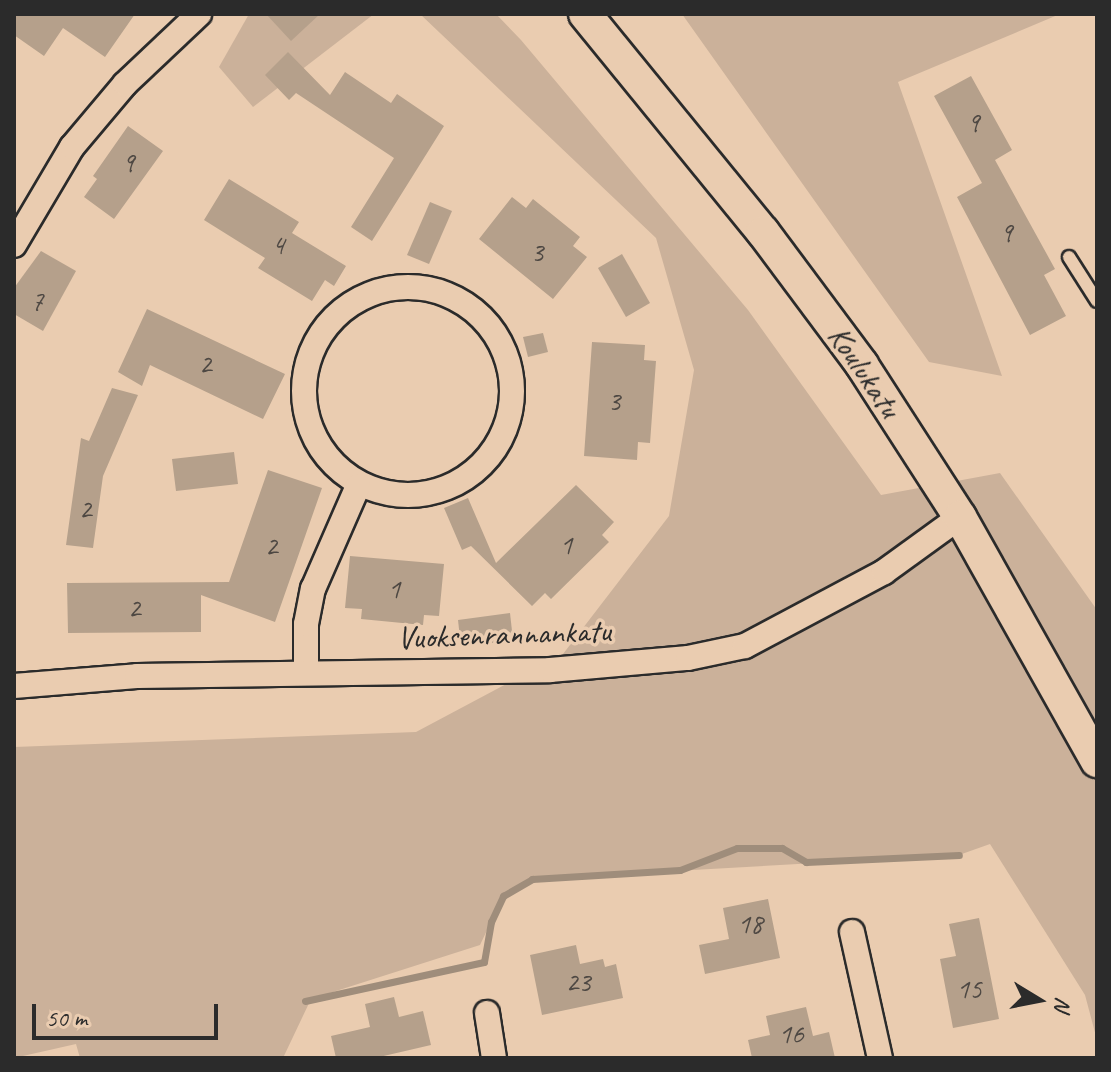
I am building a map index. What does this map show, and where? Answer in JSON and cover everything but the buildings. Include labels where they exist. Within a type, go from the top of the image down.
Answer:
[{"type":"street","points":[[14,245],[72,147],[125,84],[199,14]]},
{"type":"street","name":"Koulukatu","points":[[585,14],[772,244],[862,365],[960,517],[1097,761]]},
{"type":"street","points":[[392,286],[428,287],[461,300],[494,333],[506,353],[513,388],[508,423],[491,454],[465,478],[433,492],[398,495],[358,486],[331,462],[310,428],[303,388],[312,349],[331,319],[359,298],[392,286]]},
{"type":"street","points":[[306,672],[306,624],[313,589],[358,486]]},
{"type":"street","name":"Vuoksenrannankatu","points":[[14,686],[306,672],[550,670],[688,658],[745,646],[884,572],[960,517]]},
{"type":"street","points":[[852,932],[880,1058]]},
{"type":"street","points":[[487,1013],[494,1058]]},
{"type":"lane","points":[[1069,257],[1097,301]]},
{"type":"shaded area","points":[[249,14],[374,14],[253,107],[219,67]]},
{"type":"shaded area","points":[[420,14],[496,14],[521,40],[748,310],[881,495],[1000,473],[1097,610],[1097,1040],[1085,995],[990,844],[959,855],[532,879],[499,905],[480,945],[311,999],[283,1058],[80,1058],[76,1044],[14,1058],[14,747],[416,732],[563,654],[669,516],[694,370],[656,238]]},
{"type":"shaded area","points":[[682,14],[1060,14],[898,82],[1002,376],[929,362]]},
{"type":"waterway","points":[[305,1001],[484,962],[491,922],[503,896],[532,879],[680,870],[737,848],[782,848],[806,862],[959,855]]}]
